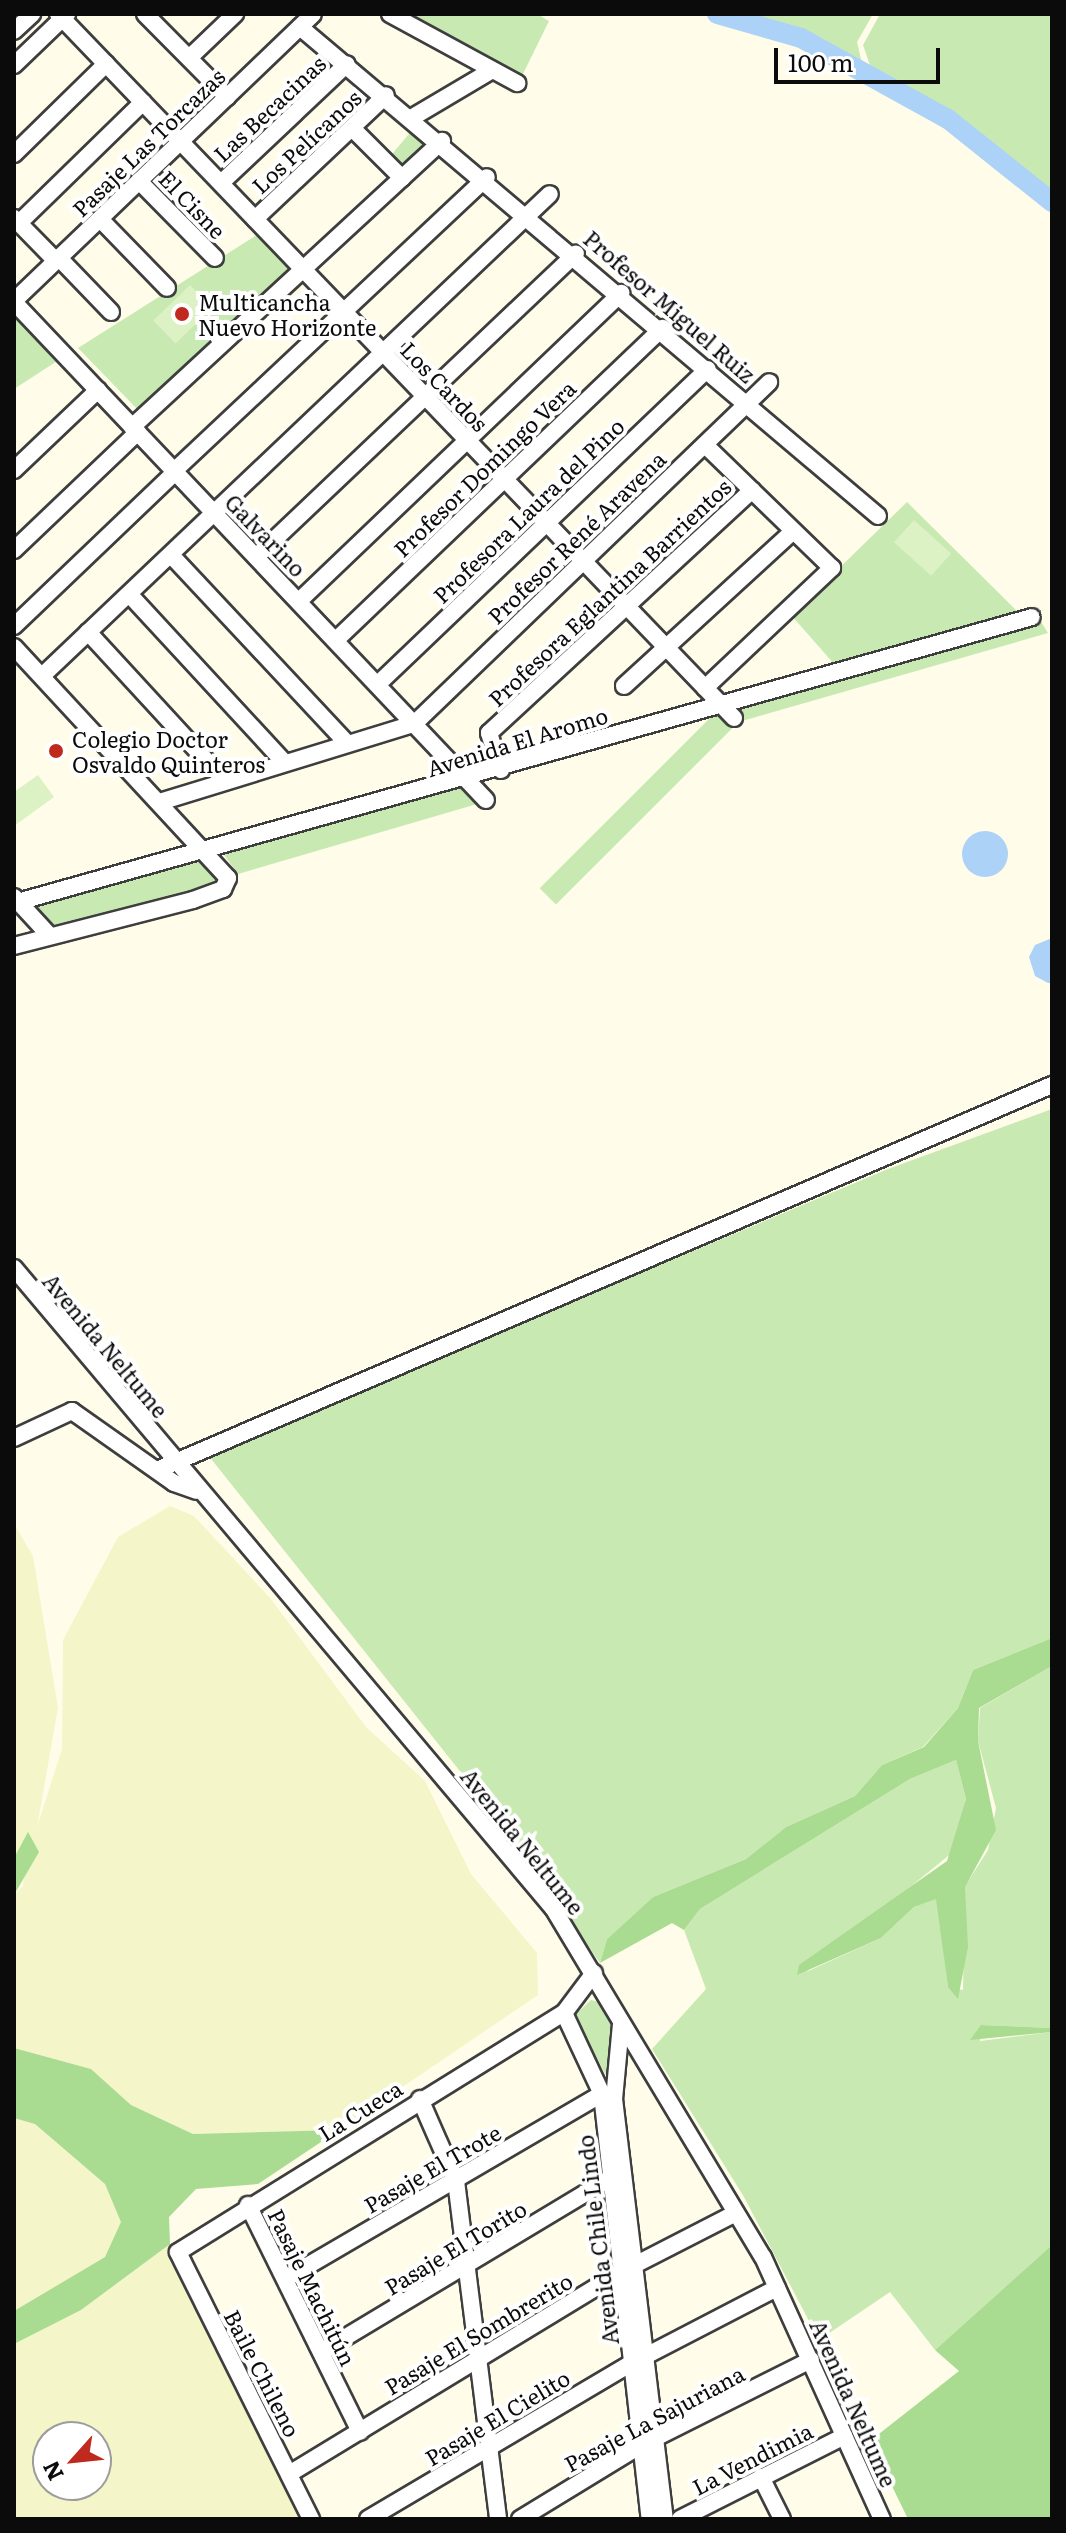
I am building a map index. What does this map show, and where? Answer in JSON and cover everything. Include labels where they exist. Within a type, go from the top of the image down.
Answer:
[{"type":"street","points":[[14,31],[32,14]]},
{"type":"street","points":[[145,14],[227,97]]},
{"type":"street","points":[[189,58],[235,14]]},
{"type":"street","name":"Pasaje Las Torcazas","points":[[14,302],[313,14]]},
{"type":"street","points":[[390,14],[517,83]]},
{"type":"street","points":[[14,65],[62,15]]},
{"type":"street","name":"Los Cardos","points":[[62,15],[734,718]]},
{"type":"street","name":"Profesor Miguel Ruiz","points":[[300,27],[487,177],[878,516]]},
{"type":"street","points":[[14,154],[106,64]]},
{"type":"street","name":"Las Becacinas","points":[[221,183],[347,64]]},
{"type":"street","points":[[413,117],[492,70]]},
{"type":"street","name":"Los Pelícanos","points":[[255,219],[386,95]]},
{"type":"street","points":[[111,312],[17,220],[143,102]]},
{"type":"street","points":[[352,128],[402,178]]},
{"type":"street","points":[[14,550],[135,429],[402,178],[436,136]]},
{"type":"street","points":[[14,626],[487,177]]},
{"type":"street","name":"El Cisne","points":[[139,181],[215,258]]},
{"type":"street","points":[[42,676],[550,194]]},
{"type":"street","points":[[100,219],[167,288]]},
{"type":"street","points":[[256,557],[576,253]]},
{"type":"street","points":[[299,601],[621,293]]},
{"type":"street","name":"Galvarino","points":[[14,302],[486,800]]},
{"type":"street","name":"Profesor Domingo Vera","points":[[336,640],[663,328]]},
{"type":"street","name":"Profesora Laura del Pino","points":[[378,684],[708,369]]},
{"type":"street","name":"Profesor René Aravena","points":[[414,724],[769,382]]},
{"type":"street","points":[[14,470],[98,390]]},
{"type":"street","points":[[705,445],[832,568],[705,688]]},
{"type":"street","name":"Profesora Eglantina Barrientos","points":[[501,770],[489,733],[628,608],[752,490]]},
{"type":"street","points":[[624,686],[793,531]]},
{"type":"street","points":[[171,555],[346,742]]},
{"type":"street","points":[[129,594],[284,762]]},
{"type":"street","name":"Avenida El Aromo","points":[[15,901],[465,781],[719,702],[1032,617]]},
{"type":"street","points":[[88,632],[225,781]]},
{"type":"street","points":[[14,647],[163,801],[225,870],[228,882],[219,891],[14,946]]},
{"type":"street","points":[[163,801],[346,742],[414,724]]},
{"type":"street","points":[[15,901],[50,936]]},
{"type":"street","points":[[157,1470],[1052,1085]]},
{"type":"street","name":"Avenida Neltume","points":[[14,1268],[553,1908],[736,2213],[777,2288],[882,2519]]},
{"type":"street","points":[[14,1438],[72,1411],[157,1470],[199,1491]]},
{"type":"street","points":[[564,2013],[594,1973]]},
{"type":"street","name":"Avenida Chile Lindo","points":[[564,2013],[602,2094],[611,2178],[639,2360],[648,2441],[650,2519]]},
{"type":"street","name":"La Cueca","points":[[180,2248],[564,2013]]},
{"type":"street","name":"Avenida Chile Lindo","points":[[621,2024],[614,2099],[627,2270]]},
{"type":"street","name":"Pasaje El Trote","points":[[285,2279],[602,2094]]},
{"type":"street","points":[[420,2099],[456,2181],[498,2519]]},
{"type":"street","name":"Pasaje El Torito","points":[[321,2352],[611,2178]]},
{"type":"street","name":"Pasaje Machitún","points":[[248,2205],[360,2432]]},
{"type":"street","name":"Pasaje El Sombrerito","points":[[289,2474],[627,2270],[736,2213]]},
{"type":"street","name":"Baile Chileno","points":[[180,2248],[311,2519]]},
{"type":"street","name":"Pasaje El Cielito","points":[[368,2519],[639,2360],[777,2288]]},
{"type":"street","name":"Pasaje La Sajuriana","points":[[520,2519],[648,2441],[811,2360]]},
{"type":"street","name":"La Vendimia","points":[[683,2518],[844,2436]]},
{"type":"street","name":"Avenida Chile Lindo","points":[[648,2441],[665,2519]]},
{"type":"street","points":[[761,2477],[782,2519]]},
{"type":"green space","points":[[408,14],[537,14],[549,21],[522,76]]},
{"type":"green space","points":[[730,14],[873,14],[857,42],[863,68],[801,34]]},
{"type":"green space","points":[[880,14],[1052,14],[1052,192],[950,115],[872,71],[863,45]]},
{"type":"green space","points":[[419,122],[442,141],[409,180],[386,161]]},
{"type":"green space","points":[[260,233],[293,273],[140,412],[78,348]]},
{"type":"green space","name":"Multicancha Nuevo Horizonte","points":[[190,285],[212,308],[176,343],[153,320]]},
{"type":"green space","points":[[14,302],[65,356],[14,389]]},
{"type":"green space","points":[[907,502],[1019,613],[835,665],[791,615]]},
{"type":"green space","points":[[914,520],[951,553],[931,576],[894,542]]},
{"type":"green space","points":[[1040,620],[1048,633],[742,721],[726,705]]},
{"type":"green space","points":[[720,708],[736,724],[556,905],[540,888]]},
{"type":"green space","points":[[38,775],[54,797],[14,826],[14,792]]},
{"type":"green space","points":[[464,786],[484,802],[238,874],[222,852]]},
{"type":"green space","points":[[206,850],[228,882],[50,936],[18,902]]},
{"type":"green space","points":[[1052,1109],[1052,1638],[973,1670],[958,1708],[923,1747],[882,1765],[855,1796],[786,1827],[746,1859],[653,1897],[607,1939],[600,1963],[510,1834],[208,1455],[888,1169]]},
{"type":"green space","points":[[170,1506],[194,1516],[271,1599],[366,1727],[425,1781],[471,1874],[537,1953],[538,1995],[339,2130],[193,2134],[131,2105],[91,2069],[14,2048],[14,1895],[23,1886],[28,1833],[14,1858],[14,1524],[33,1556],[58,1708],[37,1827],[62,1749],[63,1640],[118,1537]]},
{"type":"green space","points":[[1052,1638],[1052,1666],[979,1708],[978,1741],[996,1830],[965,1887],[968,1947],[958,1999],[948,1987],[936,1899],[914,1907],[881,1938],[797,1975],[799,1965],[947,1861],[966,1799],[956,1760],[910,1779],[700,1909],[684,1930],[672,1923],[600,1963],[607,1939],[653,1897],[746,1859],[786,1827],[855,1796],[882,1765],[924,1747],[958,1708],[973,1670]]},
{"type":"green space","points":[[1052,1666],[1052,2028],[981,2025],[980,2041],[1052,2032],[1052,2245],[935,2350],[890,2292],[819,2340],[744,2197],[652,2049],[706,1989],[684,1930],[700,1909],[910,1779],[956,1760],[966,1799],[953,1852],[806,1972],[881,1938],[914,1907],[937,1898],[948,1987],[963,1990],[965,1886],[988,1850],[996,1808],[978,1741],[980,1708]]},
{"type":"green space","points":[[28,1832],[39,1852],[14,1895],[14,1858]]},
{"type":"green space","points":[[591,2000],[603,2003],[615,2026],[608,2079],[574,2016]]},
{"type":"green space","points":[[981,2025],[1052,2028],[1052,2032],[970,2040]]},
{"type":"green space","points":[[14,2048],[91,2069],[131,2105],[193,2134],[339,2130],[258,2184],[196,2189],[169,2217],[170,2244],[81,2310],[14,2344],[14,2311],[105,2257],[121,2222],[105,2184],[35,2124],[14,2118]]},
{"type":"green space","points":[[14,2118],[35,2124],[105,2184],[122,2222],[105,2257],[14,2311]]},
{"type":"green space","points":[[170,2244],[302,2519],[14,2519],[14,2344],[81,2310]]},
{"type":"green space","points":[[1052,2245],[1052,2519],[908,2519],[870,2441],[959,2371],[935,2350]]},
{"type":"water","points":[[985,831],[1001,838],[1008,854],[1001,870],[985,877],[969,870],[962,854],[969,838]]},
{"type":"water","points":[[1052,938],[1052,983],[1048,983],[1035,976],[1029,957],[1035,945]]},
{"type":"waterway","points":[[717,14],[801,38],[948,119],[1052,202]]},
{"type":"place","name":"Multicancha Nuevo Horizonte","points":[[182,314]]},
{"type":"place","name":"Colegio Doctor Osvaldo Quinteros","points":[[56,751]]}]
